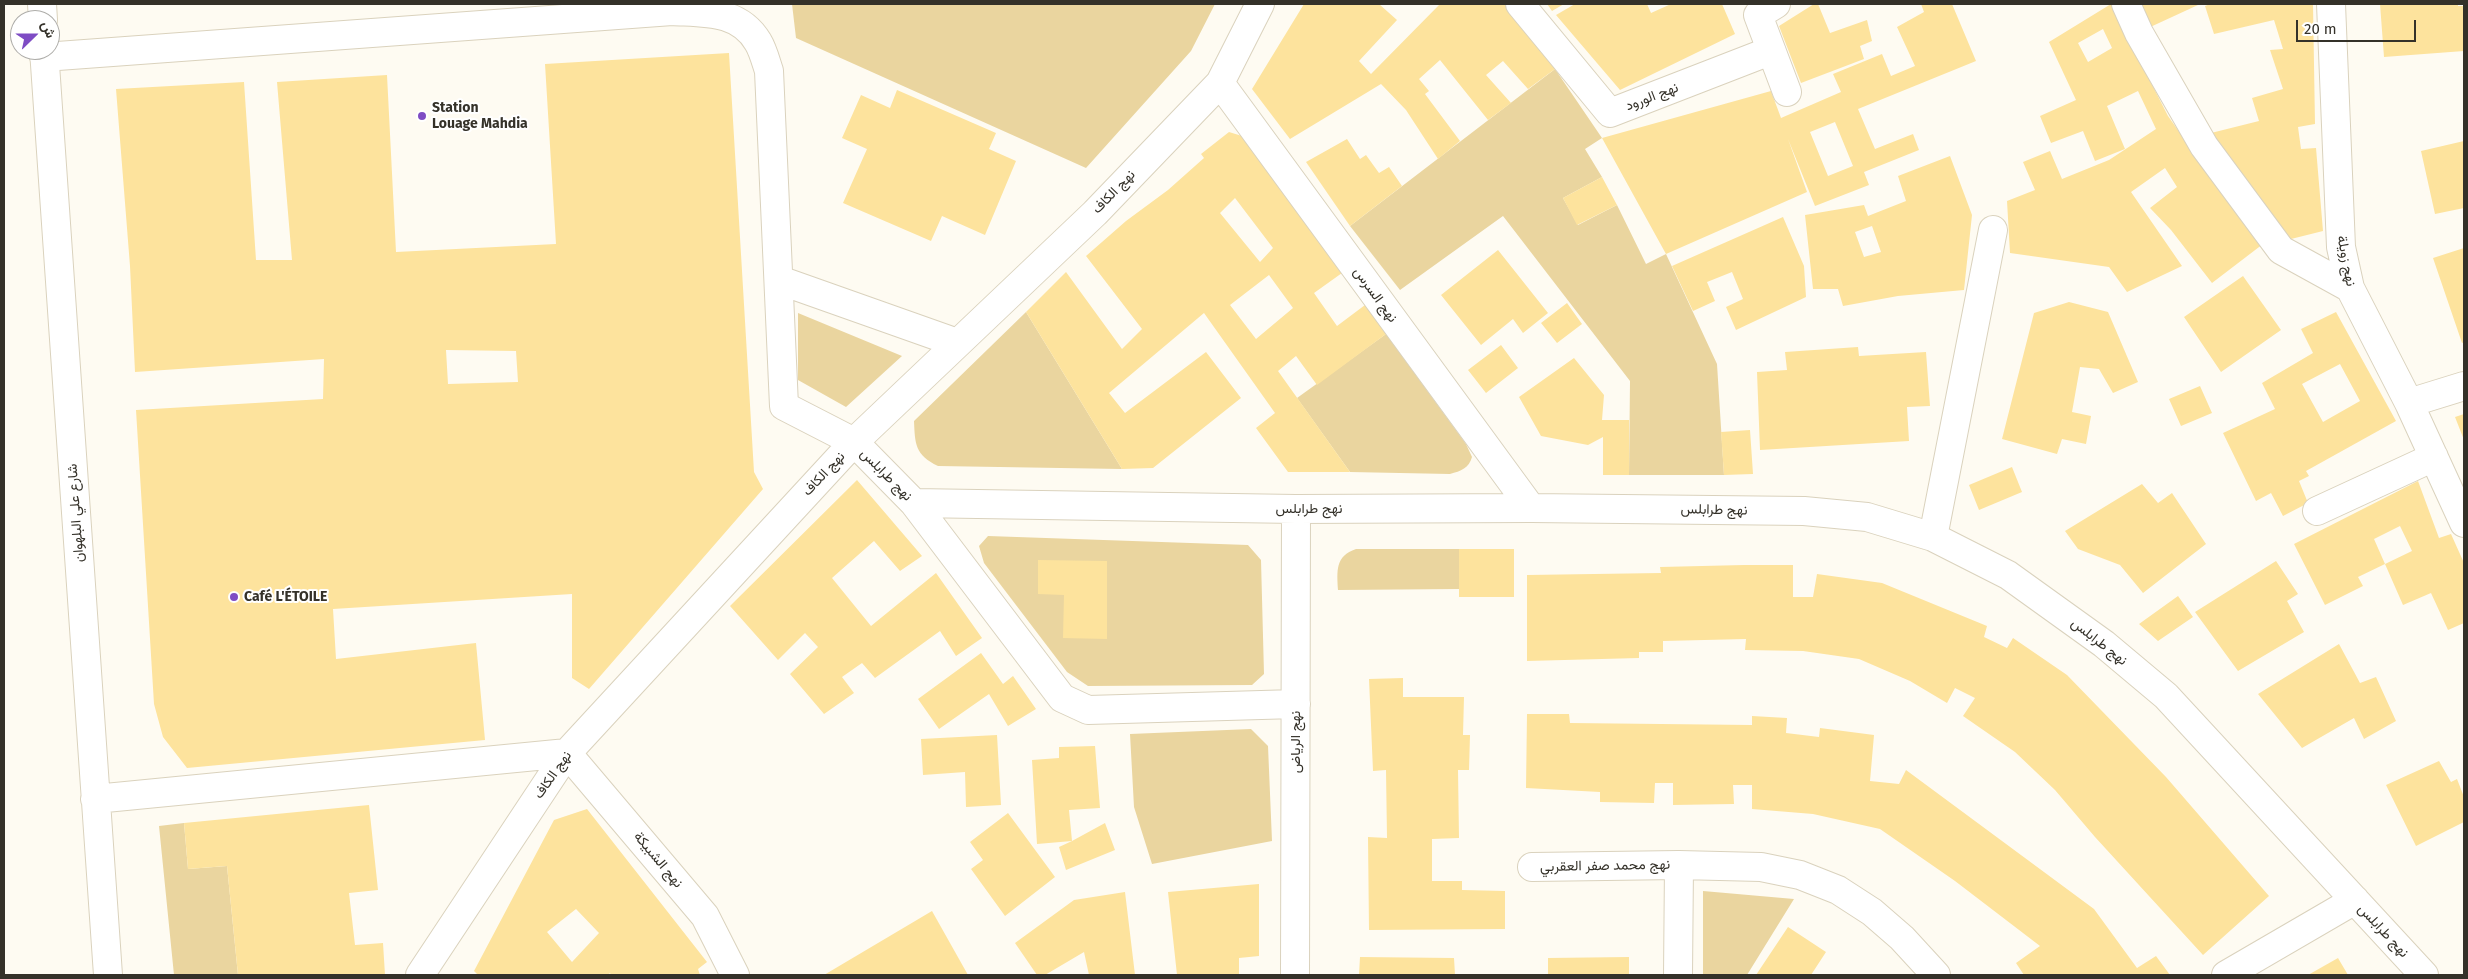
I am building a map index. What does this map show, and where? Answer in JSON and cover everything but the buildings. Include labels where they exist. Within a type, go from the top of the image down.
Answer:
[{"type":"street","name":"نهج الكاف","points":[[420,975],[567,753],[854,442],[1095,212],[1220,83],[1260,4]]},
{"type":"street","name":"نهج الورود","points":[[1520,4],[1610,113],[1770,52]]},
{"type":"street","points":[[1776,4],[1758,15],[1770,52],[1787,92]]},
{"type":"street","points":[[2126,4],[2139,33],[2204,146],[2281,250],[2350,288]]},
{"type":"street","name":"نهج زويلة","points":[[2331,4],[2341,248],[2350,288],[2409,403],[2464,523]]},
{"type":"street","points":[[60,52],[672,11],[718,14],[742,22],[759,42],[769,71],[779,280],[957,343]]},
{"type":"street","name":"شارع علي البلهوان","points":[[44,60],[108,975]]},
{"type":"street","name":"نهج السرس","points":[[1220,83],[1531,508]]},
{"type":"street","points":[[1933,537],[1993,230]]},
{"type":"street","name":"نهج طرابلس","points":[[779,280],[784,406],[854,442],[914,503],[1296,509],[1531,508],[1804,511],[1867,517],[1933,537],[2008,575],[2104,644],[2166,696],[2424,975]]},
{"type":"street","points":[[2409,403],[2464,386]]},
{"type":"street","points":[[2317,511],[2434,457]]},
{"type":"street","points":[[914,503],[1062,698],[1088,710],[1296,704]]},
{"type":"street","name":"نهج الرياض","points":[[1295,975],[1296,509]]},
{"type":"street","points":[[95,799],[567,753]]},
{"type":"street","name":"نهج الشبيكة","points":[[567,753],[705,916],[735,975]]},
{"type":"street","name":"نهج محمد صفر العقربي","points":[[1678,865],[1678,975]]},
{"type":"street","name":"نهج محمد صفر العقربي","points":[[1532,867],[1678,865],[1761,867],[1800,875],[1838,890],[1872,912],[1902,938],[1936,975]]},
{"type":"street","points":[[2226,975],[2355,900]]},
{"type":"shaded area","points":[[792,4],[1215,4],[1191,51],[1086,168],[796,38]]},
{"type":"shaded area","points":[[1555,69],[1602,138],[1585,149],[1602,177],[1563,198],[1578,225],[1617,205],[1646,264],[1666,254],[1717,364],[1724,475],[1629,475],[1630,381],[1503,216],[1400,290],[1350,226]]},
{"type":"shaded area","points":[[1026,312],[1122,469],[938,466],[930,462],[921,453],[916,442],[914,421]]},
{"type":"shaded area","points":[[798,313],[902,356],[846,407],[798,380]]},
{"type":"shaded area","points":[[1386,334],[1466,444],[1472,457],[1469,464],[1461,470],[1450,474],[1350,472],[1297,398]]},
{"type":"shaded area","points":[[988,536],[1248,545],[1261,560],[1264,674],[1252,685],[1088,686],[1067,672],[984,563],[979,546]]},
{"type":"shaded area","points":[[1356,549],[1459,549],[1459,589],[1338,590],[1338,571],[1341,560],[1349,552]]},
{"type":"shaded area","points":[[1251,729],[1268,746],[1272,841],[1152,864],[1134,807],[1130,734]]},
{"type":"shaded area","points":[[184,823],[188,869],[227,866],[238,975],[174,975],[159,826]]},
{"type":"shaded area","points":[[1703,891],[1794,899],[1747,975],[1703,975]]},
{"type":"place","name":"Station Louage Mahdia","points":[[422,116]]},
{"type":"place","name":"Café L'ÉTOILE","points":[[234,597]]}]
